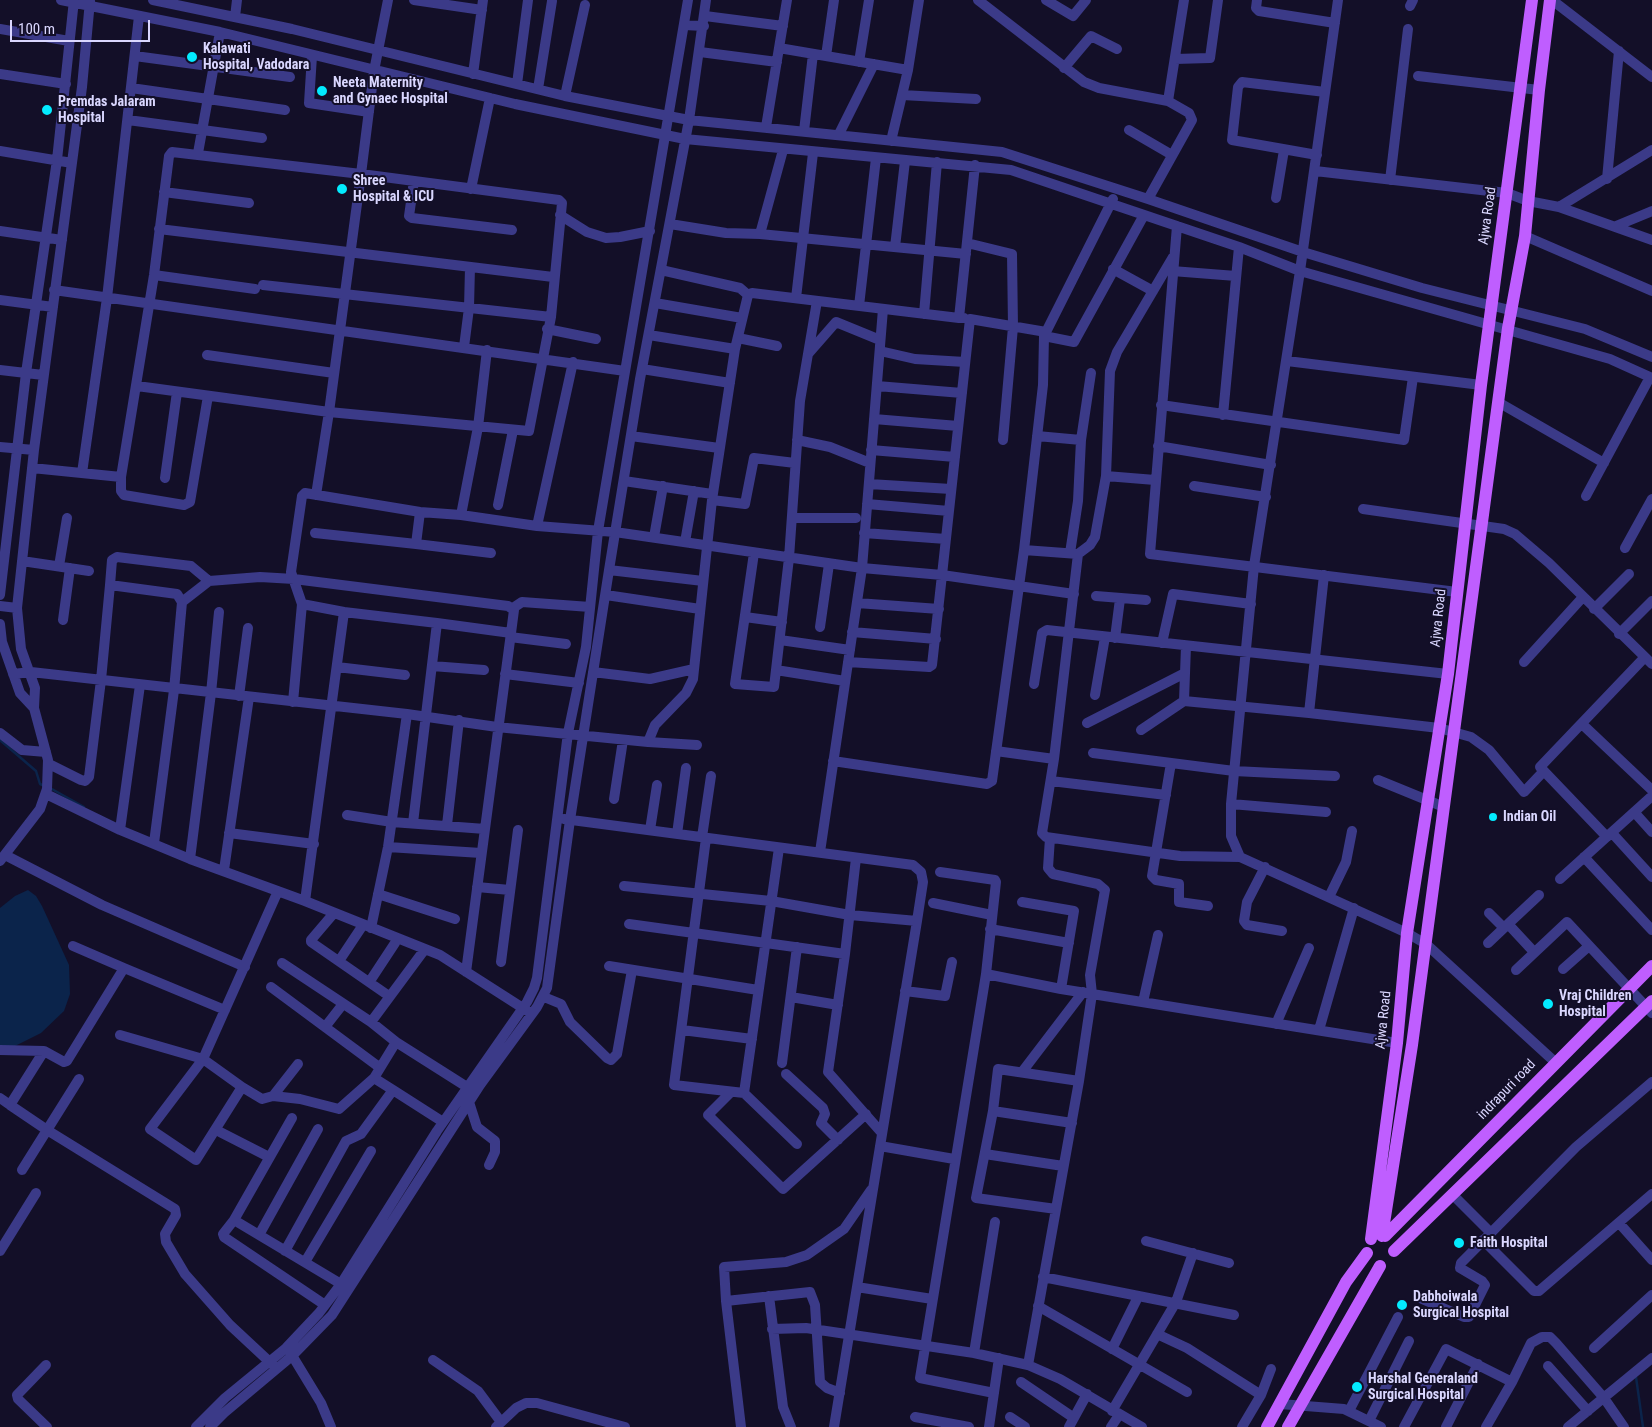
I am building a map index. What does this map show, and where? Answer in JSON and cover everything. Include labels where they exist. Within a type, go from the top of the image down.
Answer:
[{"type":"main road","name":"Ajwa Road","points":[[1379,1237],[1407,933],[1448,674],[1480,385],[1532,0]]},
{"type":"main road","points":[[1380,1266],[1369,1260],[1366,1246],[1379,1237],[1426,944],[1508,328],[1525,236],[1539,90],[1551,0]]},
{"type":"main road","name":"indrapuri road","points":[[1379,1237],[1652,966]]},
{"type":"main road","points":[[1288,1427],[1380,1266],[1389,1261],[1394,1251],[1452,1194],[1650,1007]]},
{"type":"main road","points":[[1379,1237],[1393,1245],[1394,1251]]},
{"type":"main road","points":[[1267,1427],[1346,1282],[1367,1253]]},
{"type":"street","points":[[61,0],[90,3],[139,16],[220,32],[490,98],[685,139],[783,150],[975,164],[1029,174],[1110,204],[1238,247],[1300,271],[1489,325],[1508,328],[1610,359],[1651,377],[1586,496]]},
{"type":"street","points":[[153,0],[210,11],[565,96],[689,120],[1002,152],[1303,252],[1491,306],[1585,329],[1652,357]]},
{"type":"street","points":[[210,11],[211,0]]},
{"type":"street","points":[[235,17],[237,0]]},
{"type":"street","points":[[316,495],[345,296],[374,71],[388,0]]},
{"type":"street","points":[[414,0],[483,5],[473,74]]},
{"type":"street","points":[[517,84],[528,0]]},
{"type":"street","points":[[289,1352],[341,1284],[427,1157],[469,1102],[528,1011],[537,978],[568,732],[586,647],[598,531],[688,0]]},
{"type":"street","points":[[196,1427],[225,1398],[273,1365],[332,1315],[427,1157],[443,1122],[467,1088],[528,1011],[544,997],[547,988],[570,820],[615,532],[642,369],[689,120],[705,21],[706,0]]},
{"type":"street","points":[[766,128],[787,0]]},
{"type":"street","points":[[826,56],[834,0]]},
{"type":"street","points":[[859,62],[869,0]]},
{"type":"street","points":[[891,141],[908,70],[919,0]]},
{"type":"street","points":[[981,0],[1064,68],[1084,82],[1099,88],[1168,101],[1192,116],[1148,199]]},
{"type":"street","points":[[1046,0],[1072,16],[1086,0]]},
{"type":"street","points":[[1168,101],[1184,0]]},
{"type":"street","points":[[1175,59],[1210,58],[1218,0]]},
{"type":"street","points":[[1257,0],[1256,8],[1259,11],[1335,23]]},
{"type":"street","points":[[1240,857],[1231,836],[1231,804],[1254,566],[1287,361],[1338,0]]},
{"type":"street","points":[[1551,0],[1652,77]]},
{"type":"street","points":[[538,89],[552,1]]},
{"type":"street","points":[[0,595],[3,528],[57,160],[74,2]]},
{"type":"street","points":[[90,3],[72,163],[43,375],[17,608],[21,649],[31,672],[35,688],[34,708],[49,765],[46,792],[36,815],[3,858],[102,905],[245,966]]},
{"type":"street","points":[[565,96],[585,5]]},
{"type":"street","points":[[82,473],[106,298],[139,16]]},
{"type":"street","points":[[684,25],[705,21],[783,26]]},
{"type":"street","points":[[0,29],[69,41]]},
{"type":"street","points":[[1390,180],[1408,29]]},
{"type":"street","points":[[198,153],[220,32]]},
{"type":"street","points":[[1064,68],[1091,36],[1117,49]]},
{"type":"street","points":[[779,48],[908,70]]},
{"type":"street","points":[[1607,179],[1619,51]]},
{"type":"street","points":[[700,52],[777,62]]},
{"type":"street","points":[[804,131],[813,54]]},
{"type":"street","points":[[135,56],[290,77]]},
{"type":"street","points":[[312,56],[309,103],[369,112]]},
{"type":"street","points":[[839,134],[874,64]]},
{"type":"street","points":[[0,74],[66,84]]},
{"type":"street","points":[[1418,76],[1539,90]]},
{"type":"street","points":[[1317,155],[1232,140],[1239,84],[1242,82],[1325,92]]},
{"type":"street","points":[[132,88],[285,110]]},
{"type":"street","points":[[902,95],[976,100]]},
{"type":"street","points":[[471,188],[490,98]]},
{"type":"street","points":[[128,120],[262,138]]},
{"type":"street","points":[[1129,130],[1172,155]]},
{"type":"street","points":[[760,234],[783,150]]},
{"type":"street","points":[[1276,198],[1284,150]]},
{"type":"street","points":[[0,151],[72,163]]},
{"type":"street","points":[[796,298],[813,152]]},
{"type":"street","points":[[137,386],[329,412],[528,432],[544,358],[547,329],[551,317],[553,276],[562,203],[560,200],[198,153],[170,153],[154,275],[121,477],[120,488],[124,495],[187,504],[192,498],[208,396]]},
{"type":"street","points":[[1559,207],[1650,153]]},
{"type":"street","points":[[859,306],[876,158]]},
{"type":"street","points":[[895,247],[906,160]]},
{"type":"street","points":[[924,314],[932,250],[937,162]]},
{"type":"street","points":[[848,662],[929,667],[934,662],[965,362],[966,254],[975,164]]},
{"type":"street","points":[[1314,171],[1507,193],[1528,202],[1559,207],[1652,240]]},
{"type":"street","points":[[414,181],[409,216],[412,218],[512,230]]},
{"type":"street","points":[[834,762],[987,784],[992,781],[1024,550],[1043,384],[1045,334],[1118,189]]},
{"type":"street","points":[[164,192],[249,203]]},
{"type":"street","points":[[1616,226],[1652,211]]},
{"type":"street","points":[[560,215],[588,232],[606,238],[620,238],[650,231]]},
{"type":"street","points":[[648,742],[655,725],[662,715],[690,687],[694,669],[706,545],[719,448],[735,349],[748,296],[752,293],[964,318],[1013,327],[1074,342],[1144,215]]},
{"type":"street","points":[[670,224],[726,233],[760,234],[867,246],[966,254]]},
{"type":"street","points":[[1177,226],[1150,554],[1457,592]]},
{"type":"street","points":[[159,229],[553,276]]},
{"type":"street","points":[[0,231],[62,240]]},
{"type":"street","points":[[1525,236],[1652,291]]},
{"type":"street","points":[[967,243],[1012,254],[1013,327],[1003,440]]},
{"type":"street","points":[[1223,414],[1238,247]]},
{"type":"street","points":[[1024,550],[1074,553],[1090,545],[1095,537],[1106,476],[1110,371],[1117,352],[1173,257]]},
{"type":"street","points":[[464,347],[470,267]]},
{"type":"street","points":[[1113,269],[1153,291]]},
{"type":"street","points":[[662,270],[740,288],[748,296]]},
{"type":"street","points":[[1172,271],[1236,276]]},
{"type":"street","points":[[154,275],[551,317]]},
{"type":"street","points":[[54,290],[573,362],[625,371]]},
{"type":"street","points":[[0,300],[53,307]]},
{"type":"street","points":[[754,553],[735,684],[774,688],[789,558],[800,401],[817,301]]},
{"type":"street","points":[[655,303],[742,318]]},
{"type":"street","points":[[820,852],[862,568],[883,309]]},
{"type":"street","points":[[808,355],[836,322],[880,340]]},
{"type":"street","points":[[547,329],[596,339]]},
{"type":"street","points":[[649,335],[735,349]]},
{"type":"street","points":[[738,338],[777,346]]},
{"type":"street","points":[[461,515],[478,427],[487,350]]},
{"type":"street","points":[[880,351],[915,359],[965,362]]},
{"type":"street","points":[[207,355],[334,373]]},
{"type":"street","points":[[1287,361],[1480,385]]},
{"type":"street","points":[[537,526],[573,362]]},
{"type":"street","points":[[642,369],[730,383]]},
{"type":"street","points":[[0,370],[43,375]]},
{"type":"street","points":[[1091,373],[1081,440],[1074,553],[1074,594],[1054,759],[1042,833],[1044,837],[1156,852],[1240,857],[1265,867],[1407,933],[1426,944],[1555,1062]]},
{"type":"street","points":[[1161,405],[1404,440],[1413,377]]},
{"type":"street","points":[[877,386],[962,393]]},
{"type":"street","points":[[165,478],[177,392]]},
{"type":"street","points":[[1498,402],[1604,463]]},
{"type":"street","points":[[874,419],[958,426]]},
{"type":"street","points":[[498,505],[513,430]]},
{"type":"street","points":[[631,436],[719,448]]},
{"type":"street","points":[[1037,436],[1081,440]]},
{"type":"street","points":[[797,440],[830,447],[870,463]]},
{"type":"street","points":[[1158,446],[1271,465]]},
{"type":"street","points":[[0,447],[34,450]]},
{"type":"street","points":[[872,450],[955,457]]},
{"type":"street","points":[[624,481],[694,491],[745,504],[754,458],[795,463]]},
{"type":"street","points":[[32,468],[121,477]]},
{"type":"street","points":[[1106,476],[1155,480]]},
{"type":"street","points":[[869,484],[951,488]]},
{"type":"street","points":[[654,537],[663,486]]},
{"type":"street","points":[[1194,486],[1266,497]]},
{"type":"street","points":[[685,542],[694,491]]},
{"type":"street","points":[[293,702],[302,604],[291,572],[302,496],[305,493],[420,512],[461,515],[537,526],[615,532],[829,564],[942,575],[1074,594]]},
{"type":"street","points":[[1625,548],[1652,500]]},
{"type":"street","points":[[867,504],[949,511]]},
{"type":"street","points":[[1363,510],[1504,529],[1515,534],[1549,563],[1619,634],[1648,660],[1541,765],[1544,772],[1652,877]]},
{"type":"street","points":[[416,544],[420,512]]},
{"type":"street","points":[[59,566],[67,518]]},
{"type":"street","points":[[792,518],[856,518]]},
{"type":"street","points":[[3,528],[25,530]]},
{"type":"street","points":[[315,534],[491,553]]},
{"type":"street","points":[[864,534],[946,540]]},
{"type":"street","points":[[49,765],[80,780],[85,781],[89,777],[102,680],[112,560],[117,558],[191,566],[200,576],[209,581]]},
{"type":"street","points":[[22,561],[89,571]]},
{"type":"street","points":[[820,627],[829,564]]},
{"type":"street","points":[[63,620],[70,568]]},
{"type":"street","points":[[609,570],[703,581]]},
{"type":"street","points":[[1594,608],[1629,574]]},
{"type":"street","points":[[1309,713],[1324,575]]},
{"type":"street","points":[[182,602],[209,581],[260,577],[294,579],[513,608],[522,602],[590,607]]},
{"type":"street","points":[[110,586],[173,593],[180,596],[182,602],[174,690],[154,843]]},
{"type":"street","points":[[1162,643],[1173,594],[1251,604]]},
{"type":"street","points":[[606,595],[700,609]]},
{"type":"street","points":[[1096,596],[1146,600]]},
{"type":"street","points":[[1524,662],[1583,597]]},
{"type":"street","points":[[1095,695],[1120,599]]},
{"type":"street","points":[[1619,634],[1652,601]]},
{"type":"street","points":[[857,603],[939,609]]},
{"type":"street","points":[[302,604],[344,612],[437,623],[566,644]]},
{"type":"street","points":[[0,606],[17,608]]},
{"type":"street","points":[[466,972],[513,608]]},
{"type":"street","points":[[190,859],[219,612]]},
{"type":"street","points":[[305,901],[333,706],[344,612]]},
{"type":"street","points":[[745,617],[782,622]]},
{"type":"street","points":[[413,823],[437,623]]},
{"type":"street","points":[[0,624],[3,654],[20,693],[34,708]]},
{"type":"street","points":[[224,870],[244,697],[248,628]]},
{"type":"street","points":[[1034,684],[1042,633],[1047,630],[1186,646],[1316,658],[1448,674]]},
{"type":"street","points":[[852,632],[936,639]]},
{"type":"street","points":[[780,640],[850,650]]},
{"type":"street","points":[[1184,701],[1186,646]]},
{"type":"street","points":[[3,654],[24,656]]},
{"type":"street","points":[[432,666],[484,670]]},
{"type":"street","points":[[337,667],[405,675]]},
{"type":"street","points":[[593,672],[650,679],[694,669]]},
{"type":"street","points":[[776,670],[845,681]]},
{"type":"street","points":[[13,674],[31,672],[174,690],[459,720],[497,727],[568,732],[623,740],[697,745]]},
{"type":"street","points":[[1087,723],[1185,673]]},
{"type":"street","points":[[505,674],[579,683]]},
{"type":"street","points":[[120,830],[140,685]]},
{"type":"street","points":[[1141,730],[1184,701],[1309,713],[1439,728],[1471,737],[1490,750],[1524,792],[1544,772]]},
{"type":"street","points":[[339,961],[366,928],[378,894],[388,847],[407,714]]},
{"type":"street","points":[[448,825],[459,720]]},
{"type":"street","points":[[1582,724],[1652,790]]},
{"type":"street","points":[[0,733],[22,750],[46,752]]},
{"type":"street","points":[[614,799],[623,740]]},
{"type":"street","points":[[996,751],[1054,759]]},
{"type":"street","points":[[1093,753],[1234,771],[1335,776]]},
{"type":"street","points":[[1171,763],[1152,876],[1154,879],[1178,884],[1179,902],[1208,906]]},
{"type":"street","points":[[677,834],[686,768]]},
{"type":"street","points":[[711,776],[700,895],[674,1085],[744,1093],[796,1144]]},
{"type":"street","points":[[1378,780],[1444,808]]},
{"type":"street","points":[[1051,781],[1166,795]]},
{"type":"street","points":[[650,830],[657,785]]},
{"type":"street","points":[[46,792],[120,830],[190,859],[305,901],[366,928],[440,955],[528,1011]]},
{"type":"street","points":[[1560,879],[1652,796]]},
{"type":"street","points":[[1231,804],[1326,812]]},
{"type":"street","points":[[1635,813],[1651,828]]},
{"type":"street","points":[[347,815],[392,822],[485,829]]},
{"type":"street","points":[[558,818],[820,852],[917,867],[921,872],[923,882],[917,921],[834,1427]]},
{"type":"street","points":[[501,962],[518,830]]},
{"type":"street","points":[[1330,897],[1346,862],[1352,831]]},
{"type":"street","points":[[229,833],[314,844]]},
{"type":"street","points":[[1028,1365],[1079,1081],[1090,975],[1105,890],[1098,884],[1052,874],[1048,868],[1050,838]]},
{"type":"street","points":[[388,847],[480,853]]},
{"type":"street","points":[[744,1093],[779,848]]},
{"type":"street","points":[[856,858],[845,954],[828,1072],[881,1132]]},
{"type":"street","points":[[1584,858],[1652,930]]},
{"type":"street","points":[[1265,867],[1247,902],[1244,921],[1248,925],[1282,931]]},
{"type":"street","points":[[940,872],[996,881],[986,974],[920,1374],[922,1380],[994,1393]]},
{"type":"street","points":[[624,886],[771,901],[850,915],[917,921]]},
{"type":"street","points":[[477,887],[510,890]]},
{"type":"street","points":[[242,1087],[196,1160],[150,1132],[150,1129],[180,1086],[204,1059],[278,891]]},
{"type":"street","points":[[378,894],[455,919]]},
{"type":"street","points":[[1488,943],[1539,895]]},
{"type":"street","points":[[1022,902],[1074,911],[1061,989]]},
{"type":"street","points":[[933,903],[992,915]]},
{"type":"street","points":[[1319,1030],[1354,908]]},
{"type":"street","points":[[334,913],[310,941],[389,996]]},
{"type":"street","points":[[1489,913],[1534,952]]},
{"type":"street","points":[[1516,970],[1567,922],[1650,1007]]},
{"type":"street","points":[[629,924],[845,954]]},
{"type":"street","points":[[990,929],[1069,943]]},
{"type":"street","points":[[1143,1002],[1158,935]]},
{"type":"street","points":[[370,981],[395,943]]},
{"type":"street","points":[[73,946],[225,1010]]},
{"type":"street","points":[[1563,969],[1589,946]]},
{"type":"street","points":[[782,1063],[797,947]]},
{"type":"street","points":[[1276,1024],[1309,948]]},
{"type":"street","points":[[371,1022],[424,949]]},
{"type":"street","points":[[905,991],[945,996],[952,962]]},
{"type":"street","points":[[282,963],[371,1022],[396,1042],[467,1088]]},
{"type":"street","points":[[609,966],[758,990]]},
{"type":"street","points":[[0,1050],[44,1051],[64,1062],[124,968]]},
{"type":"street","points":[[544,997],[561,1004],[570,1022],[611,1060],[617,1054],[632,970]]},
{"type":"street","points":[[986,974],[1061,989],[1397,1043]]},
{"type":"street","points":[[271,987],[379,1067]]},
{"type":"street","points":[[1022,1072],[1088,993]]},
{"type":"street","points":[[791,997],[838,1005]]},
{"type":"street","points":[[325,1027],[343,1004]]},
{"type":"street","points":[[682,1030],[752,1039]]},
{"type":"street","points":[[120,1035],[204,1059],[262,1100],[273,1096],[300,1099],[338,1110],[374,1078],[396,1042]]},
{"type":"street","points":[[10,1105],[44,1051]]},
{"type":"street","points":[[273,1096],[298,1064]]},
{"type":"street","points":[[1056,1210],[977,1199],[994,1112],[998,1069],[1079,1081]]},
{"type":"street","points":[[786,1074],[824,1111],[821,1122],[838,1140]]},
{"type":"street","points":[[374,1078],[443,1122]]},
{"type":"street","points":[[22,1170],[79,1079]]},
{"type":"street","points":[[1422,1299],[1464,1317],[1469,1316],[1485,1286],[1482,1281],[1460,1268],[1460,1265],[1576,1147],[1652,1082]]},
{"type":"street","points":[[285,1251],[346,1141],[361,1134],[393,1090]]},
{"type":"street","points":[[731,1092],[708,1115],[783,1189],[866,1114]]},
{"type":"street","points":[[0,1098],[47,1130],[175,1209],[176,1215],[165,1234],[166,1242],[185,1274],[230,1325],[273,1365]]},
{"type":"street","points":[[469,1102],[477,1127],[495,1141],[495,1152],[489,1164]]},
{"type":"street","points":[[994,1112],[1072,1124]]},
{"type":"street","points":[[292,1118],[224,1237],[325,1305]]},
{"type":"street","points":[[259,1235],[318,1129]]},
{"type":"street","points":[[220,1132],[269,1157]]},
{"type":"street","points":[[880,1146],[954,1159]]},
{"type":"street","points":[[305,1262],[372,1151]]},
{"type":"street","points":[[986,1154],[1063,1166]]},
{"type":"street","points":[[741,1427],[726,1301],[724,1267],[786,1262],[807,1255],[844,1229],[872,1187]]},
{"type":"street","points":[[0,1251],[36,1193]]},
{"type":"street","points":[[1452,1194],[1534,1291],[1539,1291],[1652,1194]]},
{"type":"street","points":[[234,1220],[341,1284]]},
{"type":"street","points":[[974,1353],[995,1222]]},
{"type":"street","points":[[1619,1223],[1652,1260]]},
{"type":"street","points":[[1146,1241],[1229,1263]]},
{"type":"street","points":[[1111,1427],[1115,1413],[1140,1364],[1176,1302],[1193,1253]]},
{"type":"street","points":[[1043,1277],[1234,1315]]},
{"type":"street","points":[[857,1287],[932,1299]]},
{"type":"street","points":[[726,1301],[810,1292],[814,1305],[820,1382],[827,1388],[840,1392]]},
{"type":"street","points":[[769,1296],[783,1407],[790,1427]]},
{"type":"street","points":[[1594,1348],[1652,1296]]},
{"type":"street","points":[[1112,1349],[1138,1297]]},
{"type":"street","points":[[1038,1306],[1187,1392]]},
{"type":"street","points":[[1349,1411],[1398,1317]]},
{"type":"street","points":[[772,1329],[806,1328],[849,1334],[974,1353],[1028,1365],[1087,1394],[1115,1413],[1142,1427]]},
{"type":"street","points":[[1158,1334],[1187,1348],[1261,1395]]},
{"type":"street","points":[[1486,1427],[1512,1382],[1531,1343],[1536,1339],[1550,1337],[1604,1398],[1624,1427]]},
{"type":"street","points":[[1369,1421],[1409,1341]]},
{"type":"street","points":[[1404,1427],[1446,1349],[1512,1382]]},
{"type":"street","points":[[289,1352],[321,1403],[331,1427]]},
{"type":"street","points":[[989,1427],[999,1358]]},
{"type":"street","points":[[1568,1427],[1652,1358]]},
{"type":"street","points":[[433,1360],[478,1391],[499,1424],[516,1408],[526,1403],[537,1403],[625,1427]]},
{"type":"street","points":[[1446,1427],[1478,1364]]},
{"type":"street","points":[[46,1365],[17,1397],[47,1427]]},
{"type":"street","points":[[210,1427],[273,1365]]},
{"type":"street","points":[[1548,1366],[1588,1411]]},
{"type":"street","points":[[1242,1427],[1261,1395],[1271,1369]]},
{"type":"street","points":[[1021,1382],[1074,1418]]},
{"type":"street","points":[[1069,1427],[1087,1394]]},
{"type":"street","points":[[1280,1404],[1344,1408],[1381,1427]]},
{"type":"street","points":[[1010,1416],[1025,1427]]},
{"type":"street","points":[[915,1417],[970,1427]]},
{"type":"water","points":[[28,890],[36,896],[42,906],[69,965],[70,994],[64,1011],[41,1033],[13,1047],[0,1046],[0,908],[15,896]]},
{"type":"waterway","points":[[0,740],[36,771],[40,784],[45,786]]},
{"type":"waterway","points":[[50,788],[84,807]]},
{"type":"waterway","points":[[1636,1377],[1643,1427]]},
{"type":"place","name":"Kalawati Hospital, Vadodara","points":[[192,57]]},
{"type":"place","name":"Neeta Maternity and Gynaec Hospital","points":[[322,91]]},
{"type":"place","name":"Premdas Jalaram Hospital","points":[[47,110]]},
{"type":"place","name":"Shree Hospital & ICU","points":[[342,189]]},
{"type":"place","name":"Indian Oil","points":[[1493,817]]},
{"type":"place","name":"Vraj Children Hospital","points":[[1548,1004]]},
{"type":"place","name":"Faith Hospital","points":[[1459,1243]]},
{"type":"place","name":"Dabhoiwala Surgical Hospital","points":[[1402,1305]]},
{"type":"place","name":"Harshal Generaland Surgical Hospital","points":[[1357,1387]]}]
